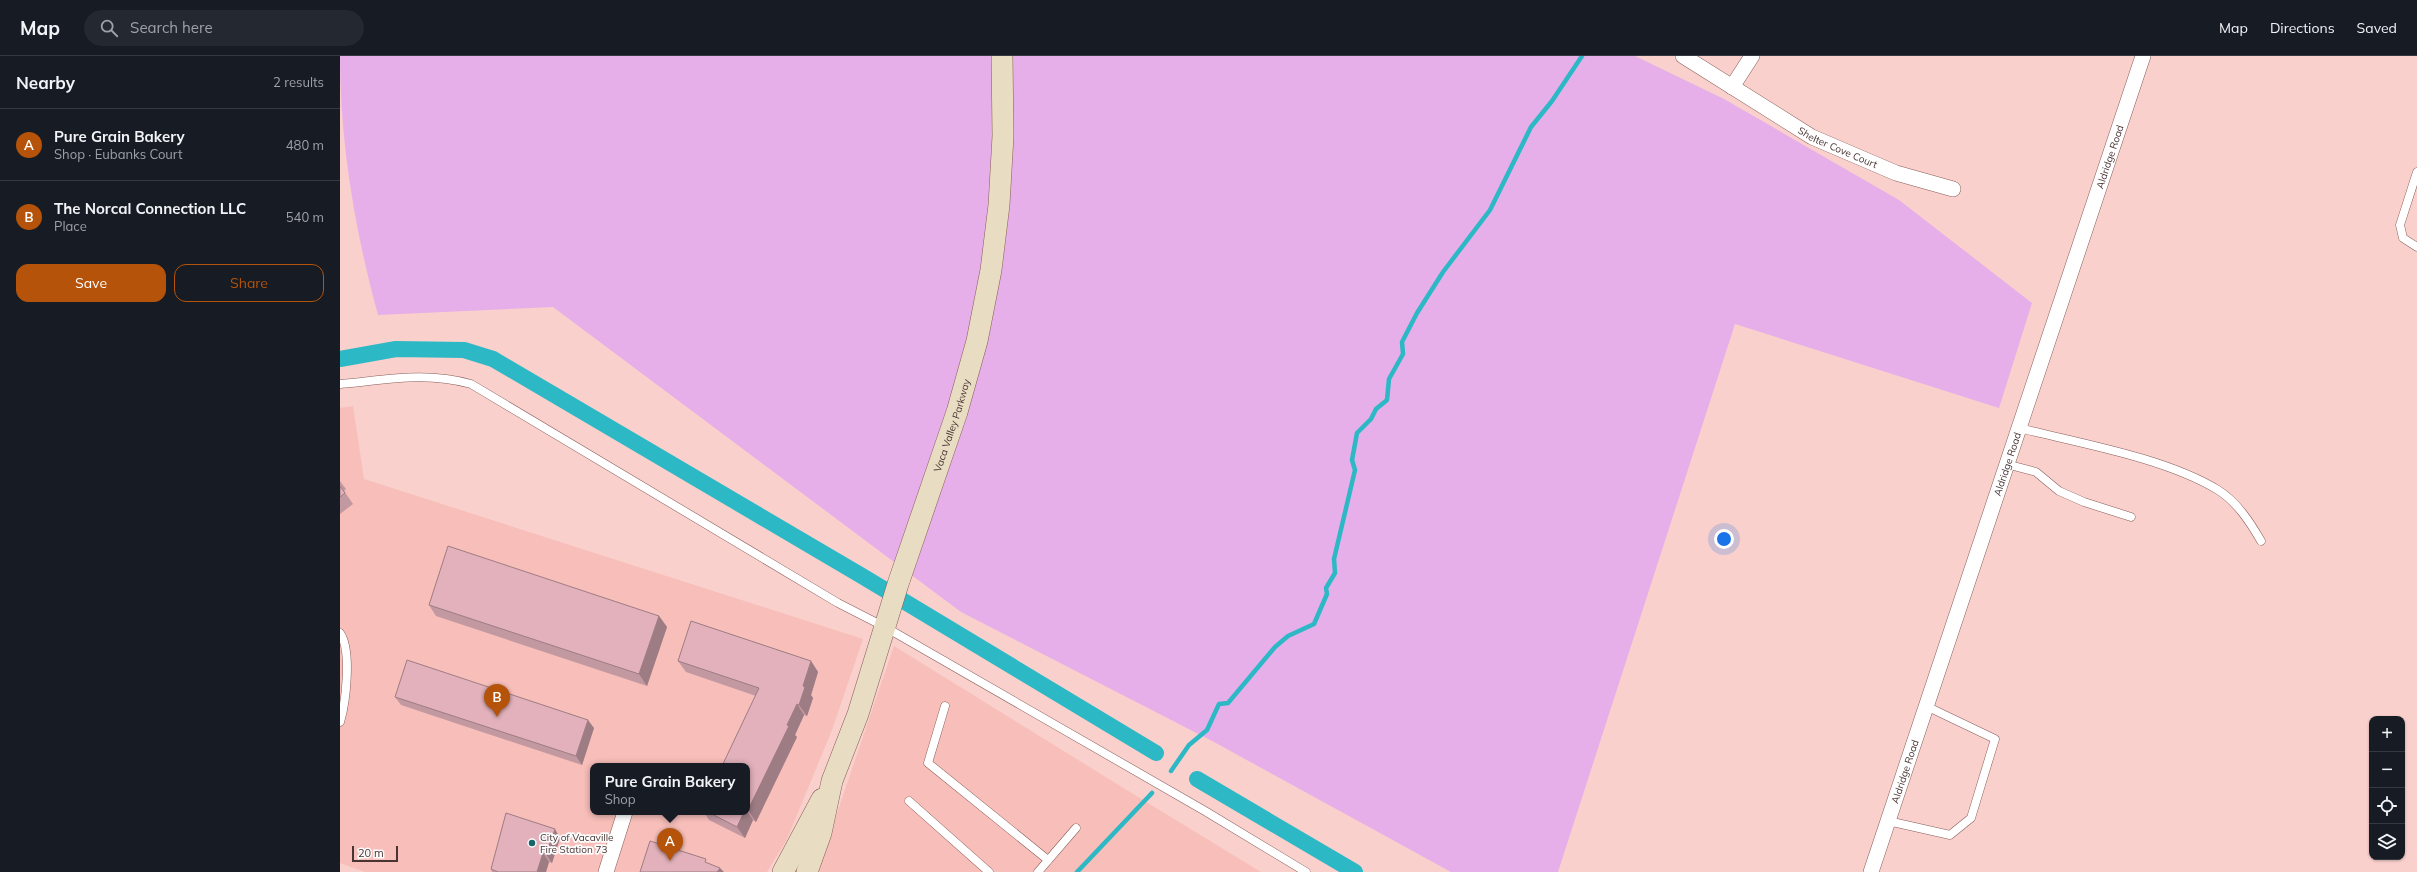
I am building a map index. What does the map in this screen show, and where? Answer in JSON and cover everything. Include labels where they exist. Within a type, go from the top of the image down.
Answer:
[{"type":"street","name":"Vaca Valley Parkway","points":[[783,872],[832,781],[858,714],[898,584],[957,412],[977,341],[990,278],[999,206],[1003,143],[1002,56]]},
{"type":"street","name":"Shelter Cove Court","points":[[1683,56],[1812,137],[1896,173],[1953,189]]},
{"type":"street","points":[[1732,87],[1752,56]]},
{"type":"street","name":"Aldridge Road","points":[[1871,872],[2143,56]]},
{"type":"street","name":"Vaca Valley Parkway","points":[[807,872],[821,833],[832,781]]},
{"type":"street","points":[[606,872],[624,815]]},
{"type":"lane","points":[[2417,172],[2400,225],[2403,238],[2417,247]]},
{"type":"lane","points":[[340,384],[423,376],[447,378],[471,384],[838,603],[887,622],[1306,872]]},
{"type":"lane","points":[[2019,428],[2110,450],[2175,470],[2219,491],[2246,516],[2261,541]]},
{"type":"lane","points":[[2006,464],[2036,472],[2059,491],[2071,497],[2131,517]]},
{"type":"lane","points":[[340,633],[343,637],[347,670],[346,694],[340,722]]},
{"type":"lane","points":[[945,706],[928,763],[1048,860]]},
{"type":"lane","points":[[1888,821],[1950,835],[1971,818],[1995,739],[1926,706]]},
{"type":"lane","points":[[909,801],[989,872]]},
{"type":"lane","points":[[1038,872],[1076,828]]},
{"type":"shaded area","points":[[340,56],[1635,56],[1724,99],[1899,200],[2032,303],[1999,408],[1735,324],[1558,872],[1451,872],[1214,742],[961,612],[553,307],[378,315],[362,251],[350,187],[343,121]]},
{"type":"shaded area","points":[[353,406],[364,479],[863,639],[832,730],[787,839],[767,872],[365,872],[340,863],[340,408]]},
{"type":"shaded area","points":[[894,646],[1138,797],[1261,872],[817,872]]},
{"type":"building","points":[[340,486],[345,493],[340,497]]},
{"type":"building","points":[[448,546],[659,616],[639,674],[429,605]]},
{"type":"building","points":[[691,621],[811,661],[799,705],[797,704],[787,725],[789,726],[750,806],[750,763],[723,763],[759,688],[678,661]]},
{"type":"building","points":[[407,660],[588,720],[576,756],[395,697]]},
{"type":"building","name":"City of Vacaville Fire Station 73","points":[[506,813],[555,829],[546,854],[543,853],[537,872],[498,872],[491,869]]},
{"type":"building","points":[[714,815],[743,815],[737,827]]},
{"type":"building","points":[[650,841],[706,859],[705,862],[720,868],[717,872],[640,872]]},
{"type":"waterway","points":[[1171,771],[1189,745],[1207,730],[1219,704],[1228,703],[1275,647],[1288,636],[1314,624],[1327,594],[1326,588],[1335,573],[1334,559],[1355,470],[1352,460],[1357,433],[1371,419],[1376,409],[1387,400],[1389,379],[1403,354],[1402,342],[1417,313],[1443,272],[1490,210],[1531,127],[1552,101],[1582,56]]},
{"type":"waterway","points":[[340,359],[396,349],[464,350],[493,359],[862,576],[1156,753]]},
{"type":"waterway","points":[[1197,779],[1355,872]]},
{"type":"waterway","points":[[1077,872],[1152,793]]},
{"type":"place","name":"The Norcal Connection LLC","points":[[497,717]]},
{"type":"place","name":"City of Vacaville Fire Station 73","points":[[532,843]]},
{"type":"place","name":"Pure Grain Bakery","points":[[670,861]]}]
